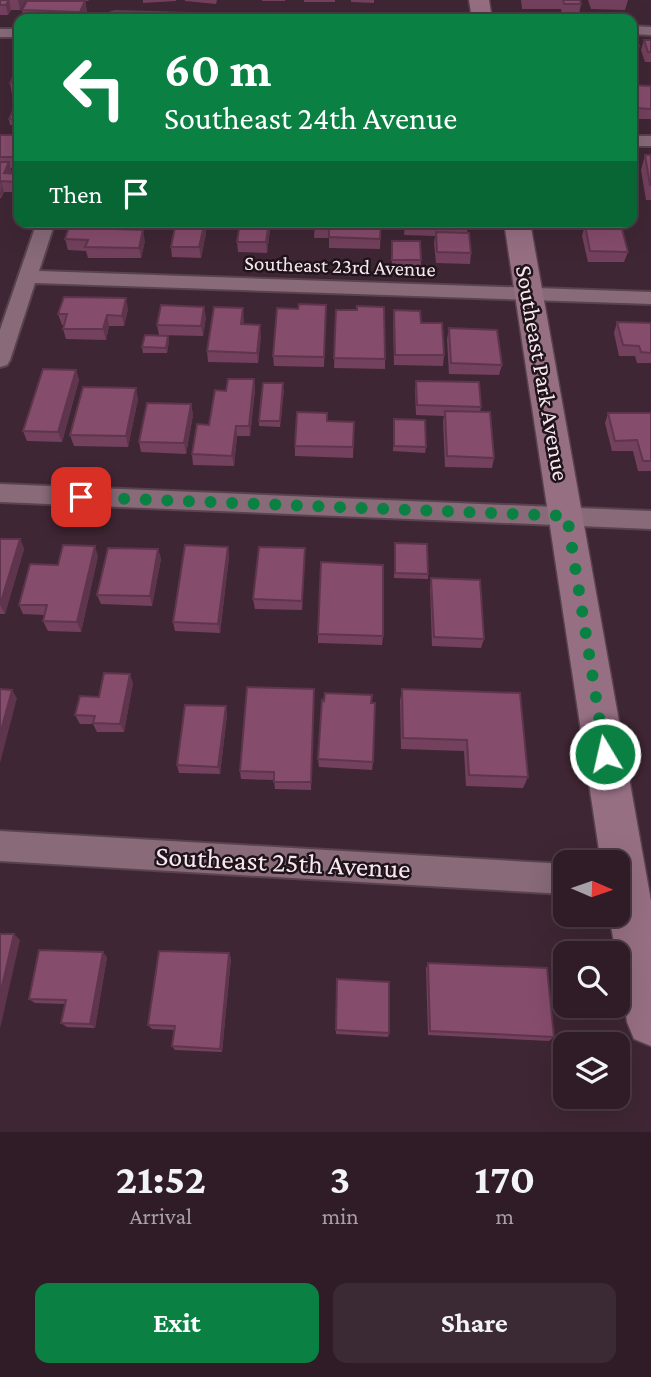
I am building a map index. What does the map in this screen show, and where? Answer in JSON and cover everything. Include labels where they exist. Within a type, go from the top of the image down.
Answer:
[{"type":"street","points":[[0,360],[44,228]]},
{"type":"street","name":"Southeast Park Avenue","points":[[518,228],[632,886],[651,1021]]},
{"type":"street","name":"Southeast 23rd Avenue","points":[[28,278],[651,298]]},
{"type":"street","points":[[0,493],[651,520]]},
{"type":"street","name":"Southeast 25th Avenue","points":[[0,846],[553,877]]},
{"type":"building","points":[[0,0],[9,0],[6,5],[0,5]]},
{"type":"building","points":[[563,0],[580,0],[581,4],[564,4]]},
{"type":"building","points":[[27,1],[85,1],[80,12],[22,10]]},
{"type":"building","points":[[644,40],[651,40],[651,52],[648,52]]},
{"type":"building","points":[[637,85],[651,86],[651,109],[637,108]]},
{"type":"building","points":[[0,135],[14,135],[13,157],[0,157]]},
{"type":"building","points":[[645,155],[651,155],[651,185],[650,185]]},
{"type":"building","points":[[0,162],[9,162],[4,173],[14,174],[14,182],[0,183]]},
{"type":"building","points":[[69,228],[143,230],[139,248],[85,247],[88,240],[65,239]]},
{"type":"building","points":[[175,228],[204,228],[199,247],[171,247]]},
{"type":"building","points":[[239,228],[268,228],[266,242],[237,242]]},
{"type":"building","points":[[329,228],[381,228],[380,239],[329,237]]},
{"type":"building","points":[[586,228],[622,228],[628,252],[590,251]]},
{"type":"building","points":[[436,232],[469,233],[471,253],[437,252]]},
{"type":"building","points":[[392,241],[420,241],[421,260],[392,260]]},
{"type":"building","points":[[64,297],[126,298],[122,316],[107,315],[103,329],[63,329],[67,314],[58,314]]},
{"type":"building","points":[[299,304],[326,305],[324,357],[273,356],[277,308],[298,309]]},
{"type":"building","points":[[161,305],[204,307],[201,326],[157,325]]},
{"type":"building","points":[[357,306],[384,307],[385,359],[334,358],[336,310],[357,310]]},
{"type":"building","points":[[214,307],[243,308],[241,324],[260,325],[257,353],[207,351]]},
{"type":"building","points":[[394,310],[420,311],[421,323],[442,323],[444,355],[395,355]]},
{"type":"building","points":[[617,322],[651,323],[651,353],[641,352],[639,346],[623,345]]},
{"type":"building","points":[[449,328],[497,330],[502,365],[451,363]]},
{"type":"building","points":[[145,335],[168,336],[166,348],[142,347]]},
{"type":"building","points":[[43,369],[76,370],[58,432],[23,431]]},
{"type":"building","points":[[228,379],[254,379],[249,426],[236,426],[232,456],[192,454],[197,424],[209,425],[215,390],[226,391]]},
{"type":"building","points":[[416,381],[479,382],[481,407],[417,405]]},
{"type":"building","points":[[263,383],[283,383],[280,421],[259,421]]},
{"type":"building","points":[[83,387],[136,388],[126,436],[70,435]]},
{"type":"building","points":[[147,403],[191,404],[184,443],[139,442]]},
{"type":"building","points":[[445,411],[490,412],[494,458],[447,456]]},
{"type":"building","points":[[297,412],[327,413],[327,421],[354,422],[353,447],[295,446]]},
{"type":"building","points":[[608,413],[651,413],[651,461],[643,461],[637,440],[615,441]]},
{"type":"building","points":[[394,419],[425,420],[426,447],[394,446]]},
{"type":"building","points":[[0,539],[20,539],[0,605]]},
{"type":"building","points":[[395,543],[427,544],[428,574],[395,573]]},
{"type":"building","points":[[63,545],[95,546],[77,622],[43,621],[47,605],[19,605],[30,564],[58,565]]},
{"type":"building","points":[[185,545],[228,547],[218,624],[173,622]]},
{"type":"building","points":[[259,547],[305,548],[302,601],[253,599]]},
{"type":"building","points":[[108,548],[158,549],[150,596],[97,595]]},
{"type":"building","points":[[321,562],[383,565],[383,636],[318,634]]},
{"type":"building","points":[[431,578],[480,580],[484,639],[434,637]]},
{"type":"building","points":[[104,673],[130,674],[120,724],[93,723],[95,716],[75,715],[80,696],[99,697]]},
{"type":"building","points":[[247,687],[314,689],[311,782],[274,782],[274,772],[240,771]]},
{"type":"building","points":[[0,689],[12,690],[0,734]]},
{"type":"building","points":[[402,689],[520,693],[528,777],[469,775],[467,740],[403,738]]},
{"type":"building","points":[[325,693],[372,695],[371,703],[375,703],[373,762],[318,759],[322,700],[324,701]]},
{"type":"building","points":[[185,705],[226,706],[218,767],[177,765]]},
{"type":"building","points":[[0,934],[14,934],[0,995]]},
{"type":"building","points":[[39,950],[103,952],[90,1024],[61,1023],[66,1000],[29,999]]},
{"type":"building","points":[[159,951],[229,953],[220,1049],[172,1046],[175,1026],[148,1025]]},
{"type":"building","points":[[428,963],[547,968],[553,1037],[430,1031]]},
{"type":"building","points":[[337,979],[389,982],[389,1033],[336,1030]]},
{"type":"route","points":[[81,497],[567,516],[605,754]]}]
